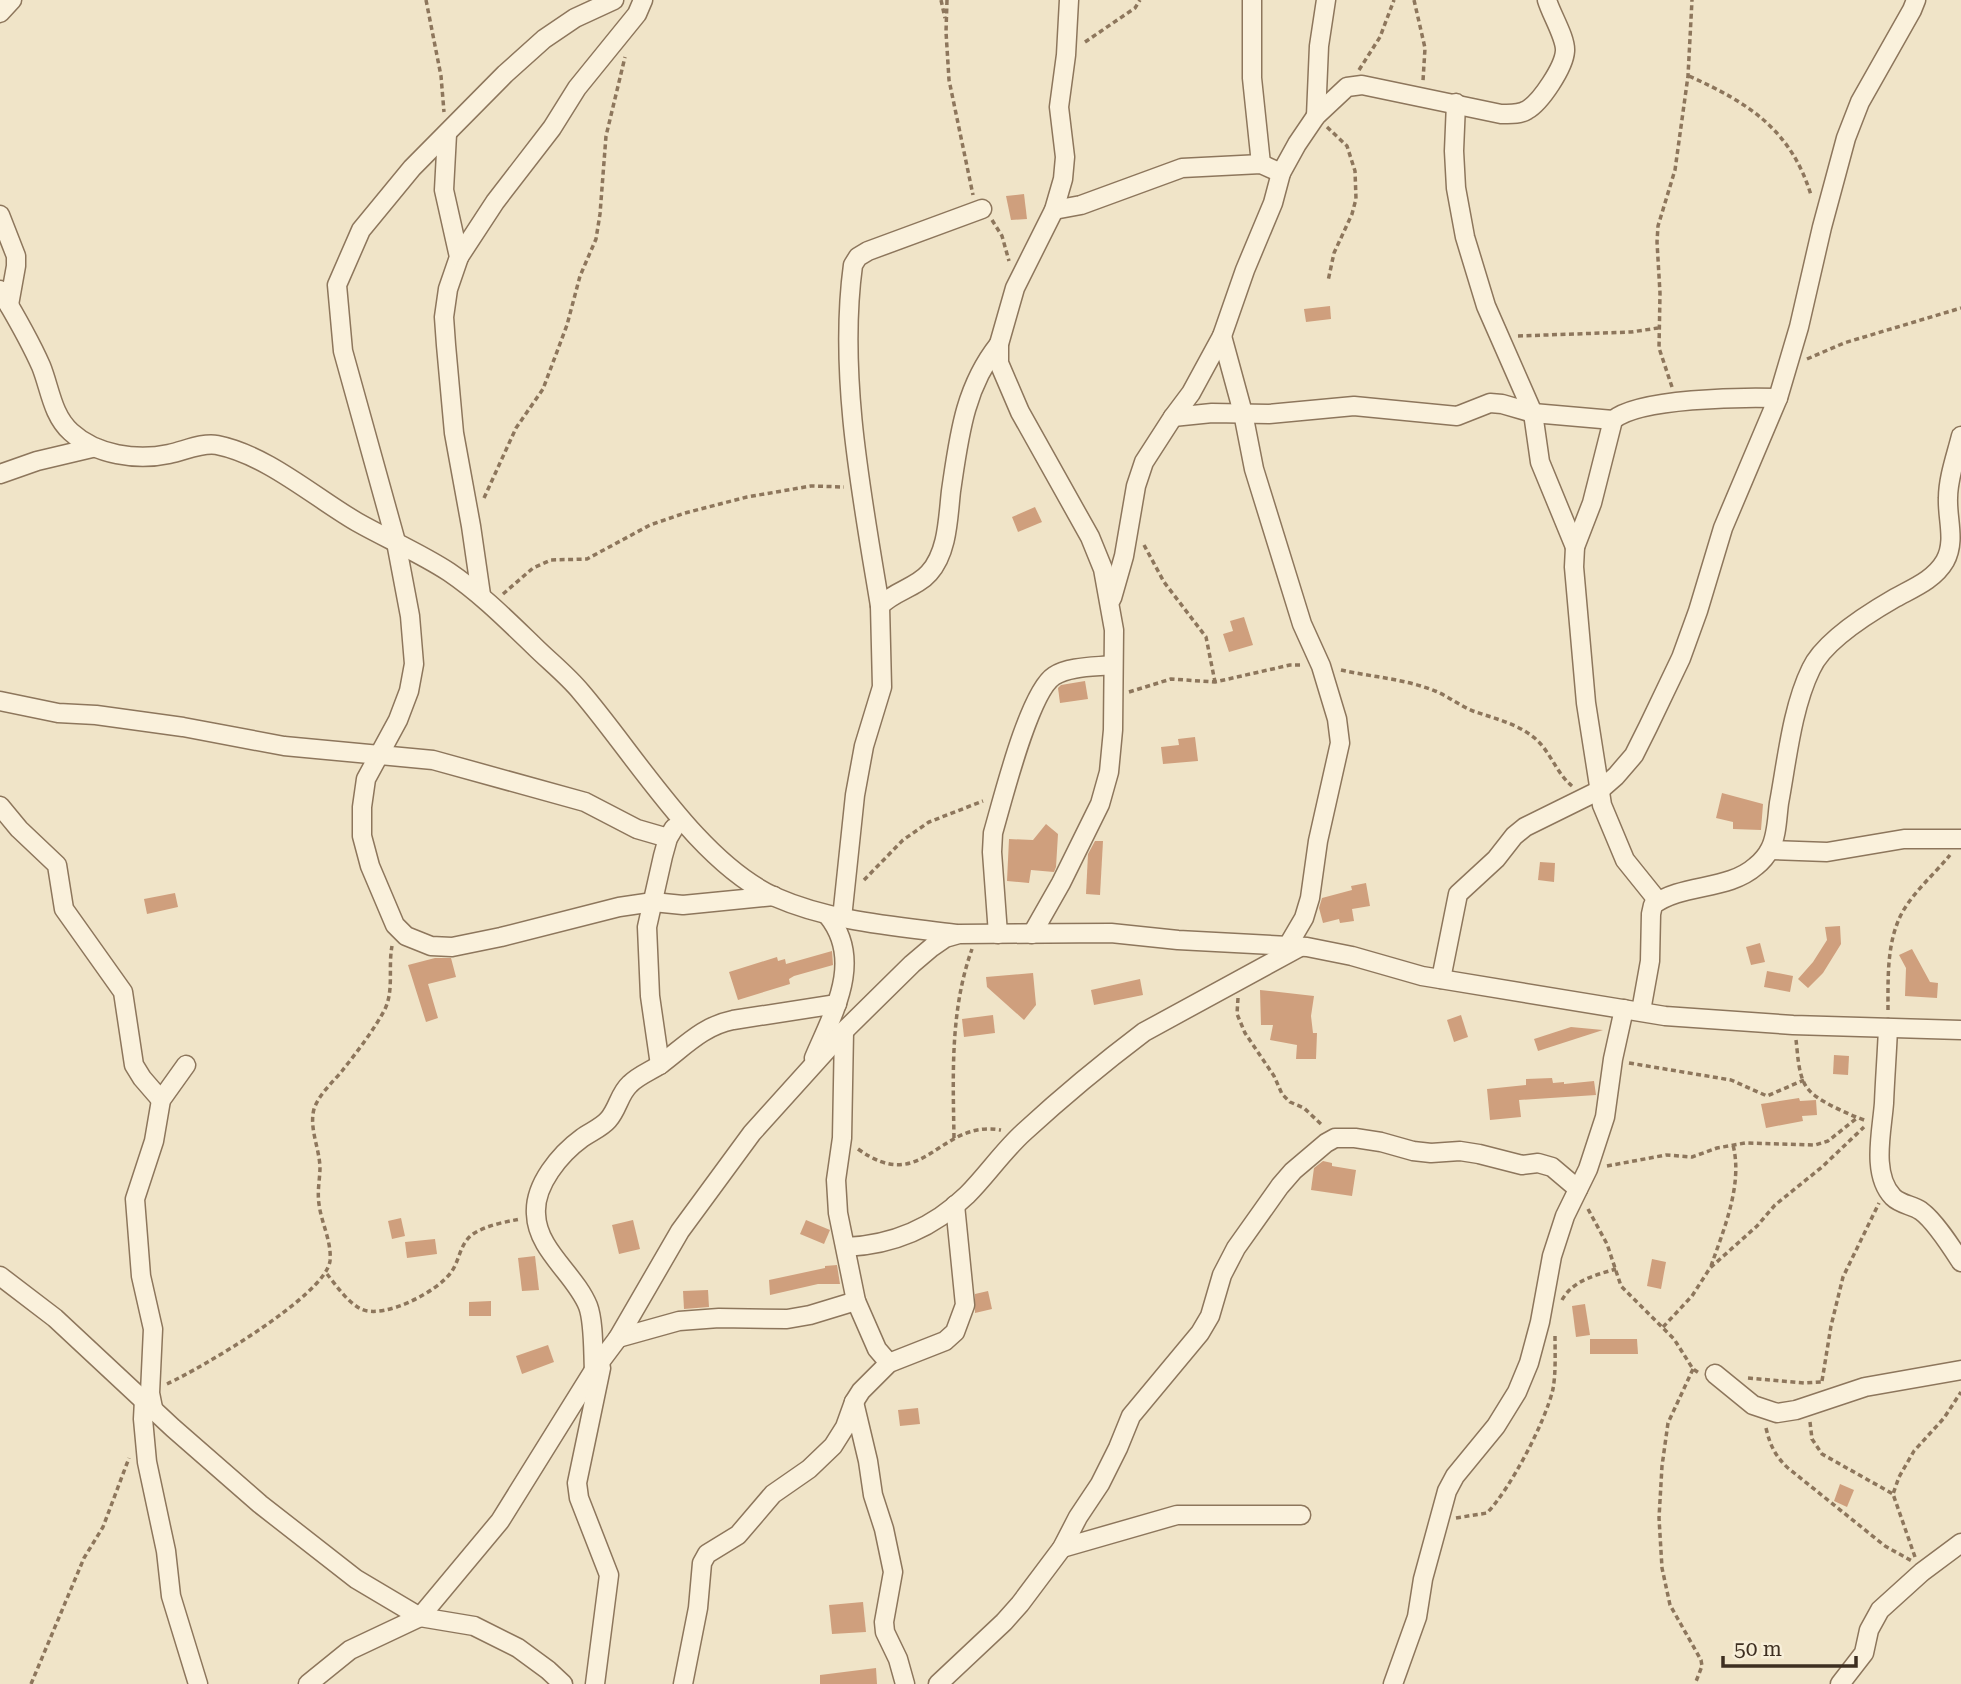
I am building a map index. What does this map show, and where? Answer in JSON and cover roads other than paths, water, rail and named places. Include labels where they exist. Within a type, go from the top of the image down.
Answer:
[{"type":"street","points":[[0,13],[12,0]]},
{"type":"street","points":[[614,0],[575,18],[544,39],[505,74],[412,168],[361,230],[337,285],[342,351],[396,542],[410,616],[414,664],[409,691],[398,720],[366,779],[362,836],[370,866],[395,925],[406,936],[431,946],[452,947],[551,926],[618,907],[653,902],[683,905],[774,896]]},
{"type":"street","points":[[486,601],[454,433],[444,317],[448,289],[459,257],[495,202],[552,128],[577,88],[637,14],[643,0]]},
{"type":"street","points":[[1032,934],[1100,804],[1109,772],[1113,697],[1114,630],[1103,569],[1090,537],[1020,412],[999,363],[999,344],[1015,288],[1054,210],[1063,179],[1065,157],[1059,107],[1066,55],[1069,0]]},
{"type":"street","points":[[1252,0],[1252,78],[1261,164]]},
{"type":"street","points":[[1316,116],[1319,46],[1326,0]]},
{"type":"street","points":[[1111,603],[1136,486],[1144,462],[1191,393],[1222,336],[1245,270],[1273,203],[1281,173],[1316,116],[1347,87],[1362,85],[1501,114],[1528,110],[1553,80],[1565,51],[1564,40],[1547,0]]},
{"type":"street","points":[[1441,979],[1458,894],[1525,827],[1592,793],[1616,776],[1634,755],[1681,658],[1723,528],[1778,398],[1846,138],[1860,102],[1916,0]]},
{"type":"street","points":[[1456,103],[1456,188],[1463,225],[1486,306],[1502,336],[1533,413],[1540,462],[1575,547]]},
{"type":"street","points":[[447,134],[444,190],[459,257]]},
{"type":"street","points":[[1054,210],[1081,205],[1182,169],[1261,164],[1281,173]]},
{"type":"street","points":[[806,1074],[843,988],[843,943],[835,917],[844,898],[863,746],[882,687],[880,606],[860,487],[849,370],[853,265],[858,257],[868,251],[982,209]]},
{"type":"street","points":[[0,215],[16,256],[16,266],[5,298],[42,368],[60,420],[70,432],[92,449]]},
{"type":"street","points":[[846,1247],[893,1242],[923,1227],[955,1205],[1023,1133],[1144,1032],[1238,982],[1294,947],[1310,898],[1318,841],[1340,743],[1337,719],[1321,666],[1302,624],[1269,520],[1222,336]]},
{"type":"street","points":[[880,606],[930,573],[938,558],[945,540],[957,449],[970,393],[983,364],[999,344]]},
{"type":"street","points":[[1173,417],[1269,414],[1354,406],[1457,416],[1490,404],[1502,404],[1533,413],[1613,420],[1631,410],[1678,403],[1728,397],[1778,398]]},
{"type":"street","points":[[1613,420],[1592,503],[1575,547],[1574,566],[1592,793],[1625,860],[1658,901]]},
{"type":"street","points":[[1393,1684],[1417,1616],[1423,1579],[1447,1491],[1455,1476],[1496,1426],[1517,1392],[1540,1322],[1552,1256],[1565,1216],[1588,1168],[1605,1117],[1613,1059],[1650,961],[1650,914],[1653,905],[1658,901],[1723,883],[1743,874],[1756,866],[1770,850],[1798,706],[1811,667],[1822,652],[1873,611],[1924,583],[1947,558],[1951,541],[1948,498],[1961,436]]},
{"type":"street","points":[[0,474],[37,461],[92,449],[137,457],[166,455],[212,444],[236,449],[280,473],[357,522],[448,572],[486,601],[580,691],[681,818],[722,860],[774,896],[835,917],[968,934],[1111,933],[1294,947],[1352,956],[1422,976],[1665,1016],[1793,1025],[1961,1030]]},
{"type":"street","points":[[998,934],[993,833],[1028,720],[1056,674],[1113,666]]},
{"type":"street","points":[[0,701],[58,713],[96,715],[183,727],[284,746],[433,760],[585,802],[637,829],[668,838]]},
{"type":"street","points":[[0,806],[19,829],[57,865],[64,909],[123,992],[134,1065],[161,1100]]},
{"type":"street","points":[[660,1065],[649,996],[648,927],[668,838],[681,818]]},
{"type":"street","points":[[1770,850],[1827,852],[1904,839],[1958,845]]},
{"type":"street","points":[[308,1684],[350,1650],[420,1617],[500,1521],[618,1338],[680,1231],[752,1133],[844,1031],[932,947],[945,938],[968,934]]},
{"type":"street","points":[[595,1684],[609,1575],[579,1498],[577,1483],[599,1365],[589,1308],[539,1231],[536,1215],[540,1190],[565,1152],[608,1120],[630,1084],[660,1065],[695,1036],[717,1023],[837,1004]]},
{"type":"street","points":[[1888,1028],[1880,1143],[1885,1185],[1898,1201],[1919,1209],[1927,1217],[1961,1262]]},
{"type":"street","points":[[844,1031],[842,1138],[836,1180],[838,1213],[856,1301],[877,1349],[889,1363]]},
{"type":"street","points":[[186,1065],[161,1100],[154,1141],[135,1199],[134,1210],[141,1276],[153,1329],[149,1400],[143,1419],[147,1462],[166,1551],[171,1595],[198,1684]]},
{"type":"street","points":[[938,1684],[1004,1622],[1062,1548],[1106,1472],[1131,1416],[1200,1333],[1210,1315],[1222,1275],[1236,1248],[1293,1171],[1335,1138],[1381,1142],[1431,1153],[1460,1151],[1522,1165],[1538,1163],[1552,1167],[1578,1189]]},
{"type":"street","points":[[683,1684],[698,1608],[702,1563],[707,1554],[738,1535],[774,1494],[809,1469],[832,1446],[845,1427],[861,1391],[889,1363],[944,1341],[955,1332],[965,1305],[955,1205]]},
{"type":"street","points":[[0,1276],[55,1318],[149,1400],[173,1428],[269,1511],[356,1579],[420,1617],[474,1626],[518,1648],[564,1684]]},
{"type":"street","points":[[618,1338],[679,1321],[719,1318],[787,1319],[856,1301]]},
{"type":"street","points":[[1715,1374],[1753,1405],[1777,1413],[1809,1406],[1865,1387],[1961,1370]]},
{"type":"street","points":[[854,1402],[867,1452],[873,1495],[893,1572],[884,1632],[898,1659],[905,1684]]},
{"type":"street","points":[[1062,1548],[1177,1515],[1301,1515]]},
{"type":"street","points":[[1840,1684],[1864,1653],[1869,1630],[1880,1610],[1922,1572],[1961,1543]]}]
